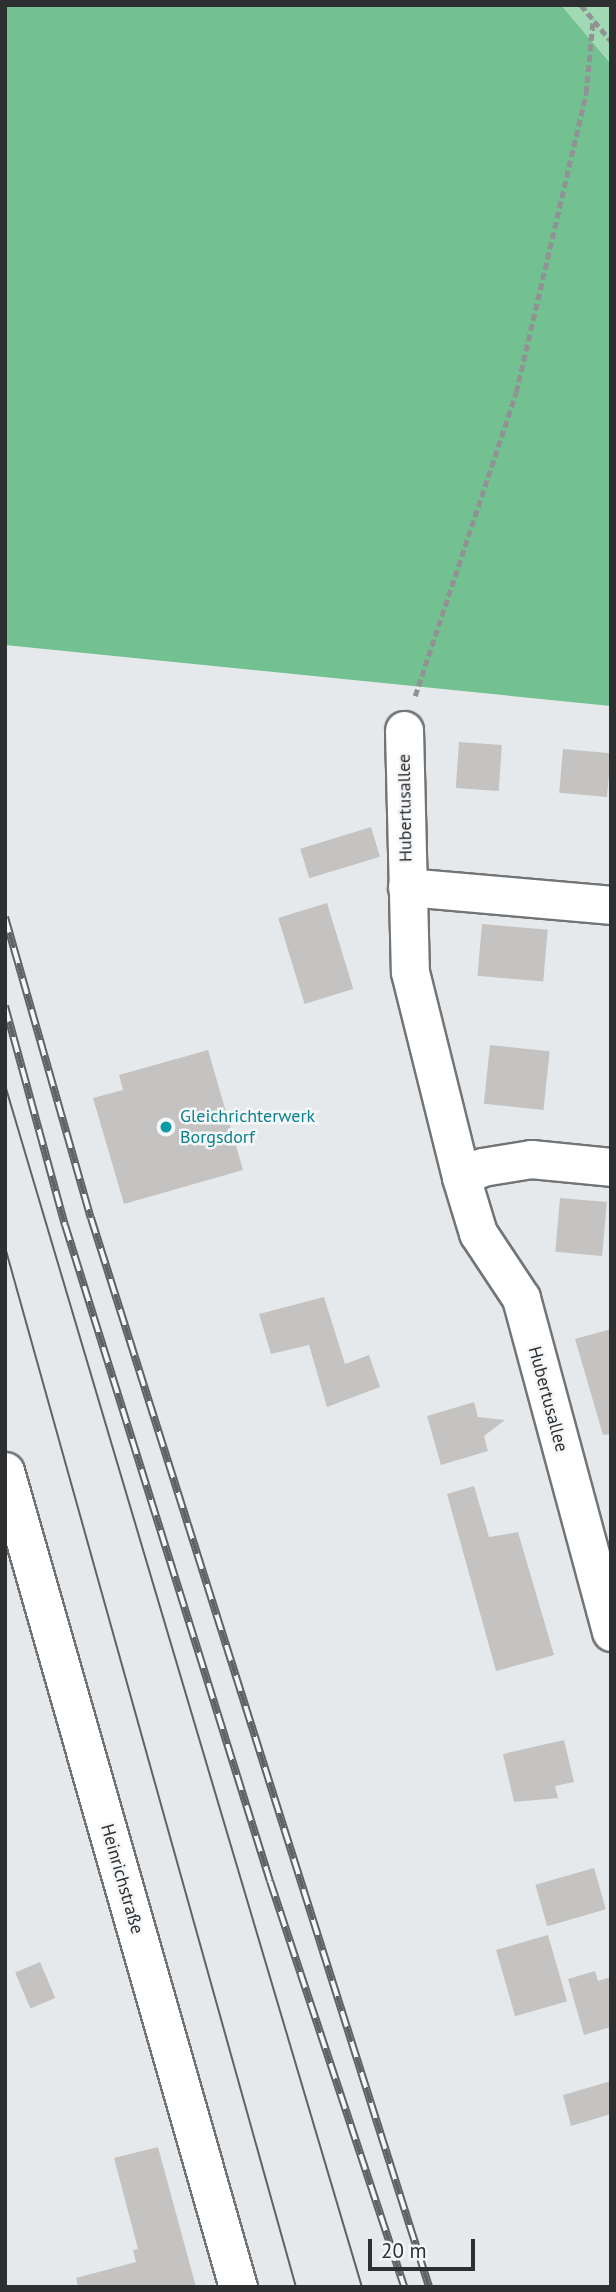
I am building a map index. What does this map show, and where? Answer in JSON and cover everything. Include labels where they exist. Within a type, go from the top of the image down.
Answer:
[{"type":"street","name":"Hubertusallee","points":[[404,730],[410,972],[461,1177],[478,1233],[521,1298],[611,1632]]},
{"type":"street","name":"Hubertusallee","points":[[407,887],[611,905]]},
{"type":"street","points":[[461,1177],[482,1167],[531,1159],[611,1167]]},
{"type":"street","name":"Heinrichstraße","points":[[5,1471],[238,2287]]},
{"type":"path","points":[[581,5],[611,41]]},
{"type":"path","points":[[404,730],[516,392],[586,93],[593,19]]},
{"type":"green space","points":[[5,5],[561,5],[611,64],[611,706],[5,645]]},
{"type":"green space","points":[[561,5],[611,5],[611,64]]},
{"type":"building","points":[[459,742],[502,745],[499,791],[456,788]]},
{"type":"building","points":[[563,749],[611,753],[607,797],[559,793]]},
{"type":"building","points":[[371,827],[380,857],[309,878],[300,849]]},
{"type":"building","points":[[327,903],[353,989],[305,1004],[278,918]]},
{"type":"building","points":[[482,924],[548,930],[543,982],[477,976]]},
{"type":"building","points":[[490,1045],[550,1051],[544,1110],[484,1104]]},
{"type":"building","name":"Gleichrichterwerk Borgsdorf","points":[[208,1050],[243,1170],[124,1204],[93,1098],[123,1090],[119,1075]]},
{"type":"building","points":[[560,1198],[607,1202],[602,1256],[555,1252]]},
{"type":"building","points":[[324,1297],[345,1364],[369,1355],[380,1387],[327,1407],[309,1345],[271,1354],[259,1314]]},
{"type":"building","points":[[611,1329],[611,1434],[603,1435],[575,1339]]},
{"type":"building","points":[[474,1402],[478,1417],[505,1420],[484,1436],[488,1451],[441,1465],[427,1416]]},
{"type":"building","points":[[474,1486],[489,1537],[518,1532],[554,1655],[496,1671],[447,1494]]},
{"type":"building","points":[[564,1740],[574,1782],[555,1786],[558,1798],[514,1802],[503,1754]]},
{"type":"building","points":[[594,1868],[606,1909],[547,1926],[535,1885]]},
{"type":"building","points":[[548,1935],[567,2001],[515,2016],[496,1950]]},
{"type":"building","points":[[40,1962],[55,1998],[30,2008],[15,1973]]},
{"type":"building","points":[[595,1971],[598,1981],[611,1977],[611,2027],[584,2035],[568,1979]]},
{"type":"building","points":[[611,2081],[611,2114],[571,2126],[563,2095]]},
{"type":"building","points":[[158,2147],[196,2287],[78,2287],[76,2278],[136,2262],[133,2250],[138,2249],[114,2158]]},
{"type":"tram line","points":[[5,1085],[362,2287]]},
{"type":"tram line","points":[[5,1247],[296,2287]]},
{"type":"railway","points":[[5,917],[91,1218],[429,2287]]},
{"type":"railway","points":[[5,1006],[65,1225],[270,1881],[404,2287]]},
{"type":"place","name":"Gleichrichterwerk Borgsdorf","points":[[166,1127]]}]
